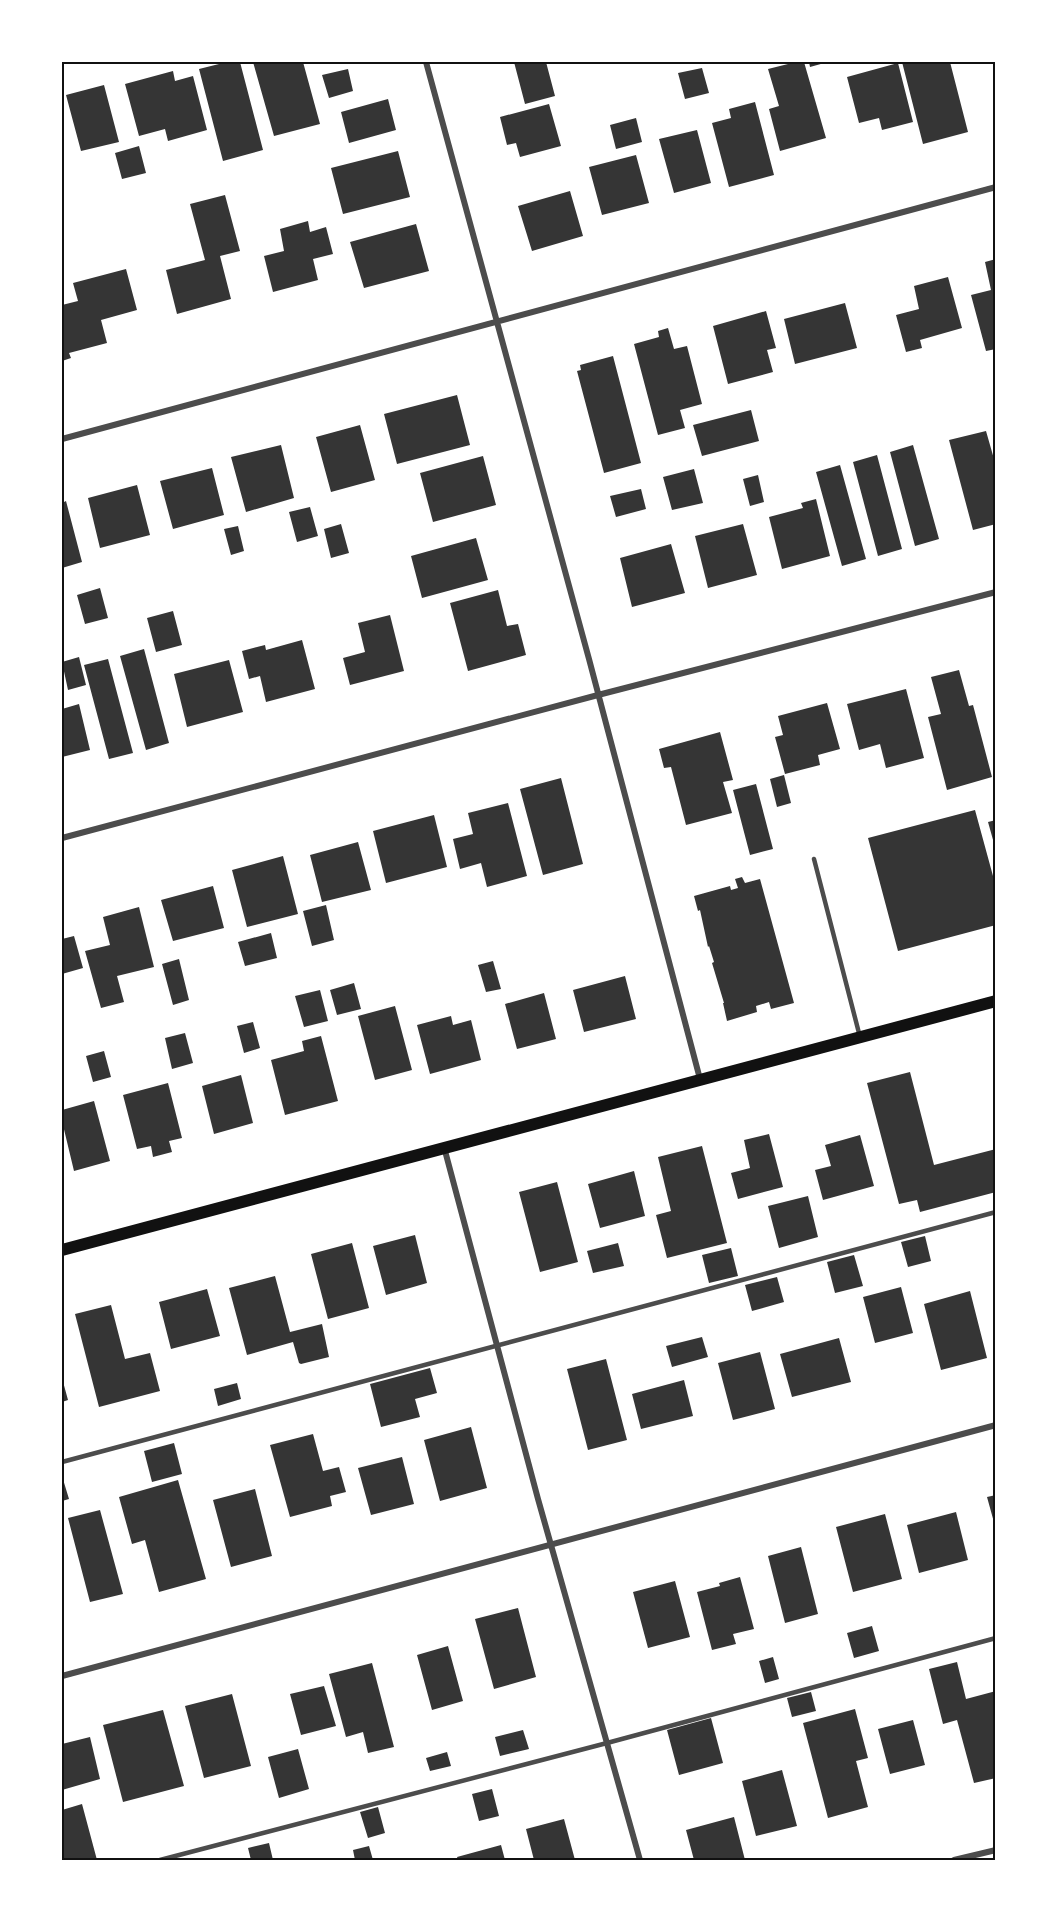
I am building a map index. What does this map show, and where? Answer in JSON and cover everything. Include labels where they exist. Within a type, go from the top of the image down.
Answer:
[{"type":"main road","points":[[62,1250],[996,1001]]},
{"type":"street","points":[[426,62],[700,1080]]},
{"type":"street","points":[[62,439],[996,187]]},
{"type":"street","points":[[62,838],[996,592]]},
{"type":"street","points":[[444,1148],[551,1544],[640,1860]]},
{"type":"street","points":[[62,1676],[996,1425]]},
{"type":"street","points":[[954,1860],[996,1850]]},
{"type":"lane","points":[[814,859],[860,1037]]},
{"type":"lane","points":[[62,1462],[996,1212]]},
{"type":"lane","points":[[160,1860],[996,1638]]},
{"type":"building","points":[[227,62],[240,62],[263,150],[223,161],[199,69]]},
{"type":"building","points":[[253,62],[303,62],[320,124],[274,136]]},
{"type":"building","points":[[514,62],[546,62],[555,96],[525,104]]},
{"type":"building","points":[[804,62],[826,138],[780,151],[769,109],[779,106],[768,69]]},
{"type":"building","points":[[809,62],[828,62],[810,67]]},
{"type":"building","points":[[902,62],[950,62],[968,132],[923,144]]},
{"type":"building","points":[[898,63],[913,122],[882,130],[879,118],[859,123],[847,77]]},
{"type":"building","points":[[702,68],[709,93],[685,99],[678,73]]},
{"type":"building","points":[[348,69],[353,91],[329,98],[322,75]]},
{"type":"building","points":[[173,71],[175,81],[193,76],[207,130],[168,141],[165,129],[139,136],[125,84]]},
{"type":"building","points":[[104,85],[119,142],[81,151],[66,95]]},
{"type":"building","points":[[388,99],[396,130],[349,143],[341,112]]},
{"type":"building","points":[[755,102],[774,175],[729,187],[712,123],[731,118],[729,109]]},
{"type":"building","points":[[549,104],[561,146],[520,157],[516,143],[507,145],[500,117]]},
{"type":"building","points":[[636,118],[642,142],[616,149],[610,125]]},
{"type":"building","points":[[697,130],[711,183],[674,193],[659,139]]},
{"type":"building","points":[[139,146],[146,173],[122,179],[115,153]]},
{"type":"building","points":[[398,151],[410,197],[343,214],[331,168]]},
{"type":"building","points":[[636,155],[649,203],[602,215],[589,167]]},
{"type":"building","points":[[570,191],[583,236],[532,251],[518,206]]},
{"type":"building","points":[[225,195],[240,251],[220,256],[231,299],[177,314],[166,270],[205,260],[190,204]]},
{"type":"building","points":[[308,221],[310,232],[326,227],[333,254],[313,259],[318,280],[273,292],[264,256],[284,251],[280,229]]},
{"type":"building","points":[[416,224],[429,271],[364,288],[350,242]]},
{"type":"building","points":[[996,259],[996,349],[986,351],[971,295],[991,290],[985,262]]},
{"type":"building","points":[[126,269],[137,310],[101,320],[107,343],[69,353],[71,358],[62,361],[62,305],[78,301],[73,283]]},
{"type":"building","points":[[948,277],[962,328],[920,340],[922,348],[906,352],[896,315],[919,309],[914,286]]},
{"type":"building","points":[[845,303],[857,348],[795,364],[784,319]]},
{"type":"building","points":[[766,311],[776,348],[767,350],[773,372],[728,384],[713,326]]},
{"type":"building","points":[[668,328],[674,349],[687,346],[702,404],[680,410],[685,428],[658,435],[634,344],[659,337],[658,331]]},
{"type":"building","points":[[613,356],[641,463],[604,473],[577,371],[581,370],[580,365]]},
{"type":"building","points":[[457,395],[470,445],[397,464],[384,414]]},
{"type":"building","points":[[751,410],[759,441],[702,456],[693,425]]},
{"type":"building","points":[[360,425],[375,480],[331,492],[316,437]]},
{"type":"building","points":[[986,431],[996,466],[996,524],[973,530],[949,440]]},
{"type":"building","points":[[281,445],[294,498],[246,512],[231,457]]},
{"type":"building","points":[[913,445],[939,539],[915,546],[890,452]]},
{"type":"building","points":[[877,455],[902,549],[878,556],[853,462]]},
{"type":"building","points":[[483,456],[496,505],[433,522],[420,473]]},
{"type":"building","points":[[840,465],[866,559],[842,566],[816,472]]},
{"type":"building","points":[[212,468],[224,515],[173,529],[160,481]]},
{"type":"building","points":[[694,469],[703,503],[672,510],[663,477]]},
{"type":"building","points":[[758,475],[764,502],[750,506],[743,479]]},
{"type":"building","points":[[137,485],[150,535],[100,548],[88,498]]},
{"type":"building","points":[[641,489],[646,509],[616,517],[610,496]]},
{"type":"building","points":[[816,499],[830,556],[782,569],[769,517],[803,508],[801,503]]},
{"type":"building","points":[[66,501],[82,562],[62,568],[62,503]]},
{"type":"building","points":[[310,507],[318,536],[297,542],[289,512]]},
{"type":"building","points":[[341,524],[349,553],[331,558],[324,529]]},
{"type":"building","points":[[743,524],[757,575],[708,588],[695,536]]},
{"type":"building","points":[[238,526],[244,551],[231,555],[224,529]]},
{"type":"building","points":[[476,538],[488,580],[422,598],[411,556]]},
{"type":"building","points":[[671,544],[685,593],[632,607],[620,558]]},
{"type":"building","points":[[100,588],[108,618],[85,624],[77,595]]},
{"type":"building","points":[[498,590],[507,626],[518,624],[526,655],[468,671],[450,603]]},
{"type":"building","points":[[173,611],[182,645],[156,652],[147,618]]},
{"type":"building","points":[[390,615],[404,671],[350,685],[343,658],[365,652],[358,623]]},
{"type":"building","points":[[302,640],[315,689],[266,702],[260,676],[249,679],[242,651],[265,645],[266,650]]},
{"type":"building","points":[[144,649],[169,743],[146,750],[120,656]]},
{"type":"building","points":[[79,657],[86,685],[68,690],[62,662]]},
{"type":"building","points":[[108,659],[133,753],[109,759],[84,665]]},
{"type":"building","points":[[229,660],[243,712],[187,727],[174,674]]},
{"type":"building","points":[[959,670],[969,706],[973,705],[992,777],[947,790],[928,717],[941,714],[931,677]]},
{"type":"building","points":[[906,689],[924,758],[886,768],[880,744],[859,750],[847,704]]},
{"type":"building","points":[[827,703],[840,749],[818,755],[820,765],[785,774],[775,737],[783,735],[778,716]]},
{"type":"building","points":[[79,704],[90,750],[62,757],[62,709]]},
{"type":"building","points":[[720,732],[733,780],[723,782],[732,813],[686,825],[671,767],[664,768],[659,749]]},
{"type":"building","points":[[784,775],[791,803],[777,807],[770,779]]},
{"type":"building","points":[[561,778],[583,864],[543,875],[520,789]]},
{"type":"building","points":[[756,784],[773,849],[750,855],[733,790]]},
{"type":"building","points":[[508,803],[527,876],[487,887],[481,863],[460,869],[453,839],[473,834],[468,813]]},
{"type":"building","points":[[975,810],[996,887],[996,925],[898,951],[868,838]]},
{"type":"building","points":[[434,815],[447,867],[386,883],[373,831]]},
{"type":"building","points":[[996,820],[996,847],[995,847],[988,822]]},
{"type":"building","points":[[358,842],[371,890],[322,902],[310,855]]},
{"type":"building","points":[[283,856],[298,914],[247,927],[232,870]]},
{"type":"building","points":[[742,877],[745,883],[760,879],[794,1003],[771,1009],[769,1002],[756,1006],[757,1012],[727,1021],[712,963],[714,962],[694,896],[730,886],[731,890],[738,888],[735,879]]},
{"type":"building","points":[[213,886],[224,928],[173,941],[161,900]]},
{"type":"building","points":[[326,905],[334,940],[312,946],[303,911]]},
{"type":"building","points":[[139,907],[154,967],[117,976],[124,1002],[101,1008],[85,951],[110,945],[103,917]]},
{"type":"building","points":[[271,933],[277,958],[245,966],[238,942]]},
{"type":"building","points":[[74,936],[83,968],[62,974],[62,939]]},
{"type":"building","points":[[179,959],[189,1000],[173,1005],[162,964]]},
{"type":"building","points":[[493,961],[501,989],[486,992],[478,965]]},
{"type":"building","points":[[625,976],[636,1019],[584,1032],[573,990]]},
{"type":"building","points":[[354,983],[361,1009],[337,1015],[330,990]]},
{"type":"building","points":[[320,990],[328,1021],[304,1027],[295,996]]},
{"type":"building","points":[[544,993],[556,1039],[517,1049],[505,1004]]},
{"type":"building","points":[[395,1006],[412,1070],[375,1080],[358,1016]]},
{"type":"building","points":[[451,1016],[453,1025],[471,1020],[481,1060],[430,1074],[417,1025]]},
{"type":"building","points":[[253,1022],[260,1048],[244,1053],[237,1026]]},
{"type":"building","points":[[185,1033],[193,1063],[172,1069],[165,1038]]},
{"type":"building","points":[[321,1036],[338,1101],[285,1115],[271,1060],[304,1051],[302,1041]]},
{"type":"building","points":[[104,1051],[111,1077],[93,1082],[86,1056]]},
{"type":"building","points":[[910,1072],[934,1165],[996,1149],[996,1192],[920,1212],[917,1200],[899,1204],[867,1083]]},
{"type":"building","points":[[241,1075],[253,1123],[214,1134],[202,1086]]},
{"type":"building","points":[[168,1083],[182,1138],[169,1141],[172,1152],[153,1157],[151,1146],[137,1149],[123,1095]]},
{"type":"building","points":[[94,1101],[110,1161],[74,1171],[62,1121],[62,1110]]},
{"type":"building","points":[[769,1134],[783,1187],[738,1199],[731,1173],[750,1168],[744,1140]]},
{"type":"building","points":[[860,1135],[874,1186],[823,1200],[815,1170],[831,1166],[825,1145]]},
{"type":"building","points":[[702,1146],[727,1243],[667,1258],[656,1215],[671,1211],[658,1157]]},
{"type":"building","points":[[634,1171],[645,1216],[600,1228],[588,1184]]},
{"type":"building","points":[[557,1182],[578,1262],[540,1272],[519,1192]]},
{"type":"building","points":[[808,1196],[818,1237],[779,1248],[768,1206]]},
{"type":"building","points":[[415,1235],[427,1283],[386,1295],[373,1246]]},
{"type":"building","points":[[925,1236],[931,1261],[908,1267],[901,1242]]},
{"type":"building","points":[[352,1243],[369,1308],[328,1319],[311,1254]]},
{"type":"building","points":[[618,1243],[624,1266],[593,1273],[587,1251]]},
{"type":"building","points":[[731,1248],[738,1276],[709,1283],[702,1255]]},
{"type":"building","points":[[854,1255],[863,1286],[835,1293],[827,1262]]},
{"type":"building","points":[[275,1276],[290,1332],[322,1324],[329,1357],[301,1364],[293,1342],[247,1355],[229,1288]]},
{"type":"building","points":[[777,1277],[784,1302],[752,1311],[745,1285]]},
{"type":"building","points":[[901,1287],[913,1333],[875,1343],[863,1297]]},
{"type":"building","points":[[207,1289],[220,1336],[171,1349],[159,1302]]},
{"type":"building","points":[[970,1291],[987,1358],[941,1370],[924,1304]]},
{"type":"building","points":[[111,1305],[125,1359],[150,1353],[160,1391],[99,1407],[75,1314]]},
{"type":"building","points":[[702,1337],[708,1357],[672,1367],[666,1346]]},
{"type":"building","points":[[839,1338],[851,1382],[792,1397],[780,1354]]},
{"type":"building","points":[[760,1352],[775,1409],[733,1420],[718,1363]]},
{"type":"building","points":[[606,1359],[627,1440],[588,1450],[567,1369]]},
{"type":"building","points":[[430,1368],[437,1393],[415,1399],[420,1417],[381,1427],[370,1384]]},
{"type":"building","points":[[62,1378],[68,1400],[62,1402]]},
{"type":"building","points":[[684,1380],[693,1416],[641,1429],[632,1394]]},
{"type":"building","points":[[237,1383],[241,1399],[218,1406],[214,1389]]},
{"type":"building","points":[[471,1427],[487,1488],[440,1501],[424,1440]]},
{"type":"building","points":[[313,1434],[323,1471],[339,1467],[346,1492],[330,1496],[332,1506],[290,1517],[270,1445]]},
{"type":"building","points":[[174,1443],[182,1474],[152,1482],[144,1451]]},
{"type":"building","points":[[402,1457],[414,1504],[371,1515],[358,1468]]},
{"type":"building","points":[[62,1476],[69,1499],[62,1501]]},
{"type":"building","points":[[178,1480],[206,1579],[159,1592],[145,1540],[132,1544],[119,1497]]},
{"type":"building","points":[[255,1489],[272,1556],[231,1567],[213,1500]]},
{"type":"building","points":[[996,1495],[996,1526],[995,1526],[987,1497]]},
{"type":"building","points":[[100,1510],[123,1594],[90,1602],[68,1518]]},
{"type":"building","points":[[956,1512],[968,1560],[919,1573],[907,1525]]},
{"type":"building","points":[[885,1514],[902,1579],[853,1592],[836,1527]]},
{"type":"building","points":[[801,1547],[818,1614],[785,1623],[768,1556]]},
{"type":"building","points":[[740,1577],[754,1629],[733,1634],[736,1644],[712,1650],[697,1592],[720,1586],[719,1583]]},
{"type":"building","points":[[675,1581],[690,1637],[648,1648],[633,1592]]},
{"type":"building","points":[[518,1608],[536,1677],[494,1689],[475,1619]]},
{"type":"building","points":[[872,1626],[879,1651],[854,1658],[847,1633]]},
{"type":"building","points":[[448,1646],[463,1701],[432,1710],[417,1655]]},
{"type":"building","points":[[773,1657],[779,1679],[765,1683],[759,1661]]},
{"type":"building","points":[[957,1662],[966,1699],[996,1691],[996,1778],[974,1783],[957,1720],[943,1724],[929,1669]]},
{"type":"building","points":[[372,1663],[394,1747],[368,1753],[363,1732],[346,1737],[329,1674]]},
{"type":"building","points":[[324,1686],[336,1726],[301,1735],[290,1694]]},
{"type":"building","points":[[811,1692],[816,1711],[792,1717],[787,1698]]},
{"type":"building","points":[[232,1694],[251,1766],[204,1778],[185,1706]]},
{"type":"building","points":[[855,1709],[868,1758],[856,1761],[868,1807],[828,1818],[803,1723]]},
{"type":"building","points":[[163,1710],[184,1786],[123,1802],[103,1725]]},
{"type":"building","points":[[711,1718],[723,1763],[679,1775],[667,1730]]},
{"type":"building","points":[[913,1720],[925,1765],[890,1774],[878,1729]]},
{"type":"building","points":[[523,1730],[529,1749],[500,1756],[495,1737]]},
{"type":"building","points":[[90,1737],[100,1779],[62,1790],[62,1744]]},
{"type":"building","points":[[298,1749],[309,1789],[279,1798],[268,1757]]},
{"type":"building","points":[[447,1752],[451,1766],[430,1771],[426,1758]]},
{"type":"building","points":[[782,1770],[797,1826],[756,1836],[742,1781]]},
{"type":"building","points":[[492,1789],[499,1816],[479,1821],[472,1794]]},
{"type":"building","points":[[82,1804],[97,1860],[62,1860],[62,1810]]},
{"type":"building","points":[[378,1807],[385,1833],[368,1838],[360,1812]]},
{"type":"building","points":[[734,1817],[745,1860],[694,1860],[686,1830]]},
{"type":"building","points":[[564,1819],[575,1860],[534,1860],[526,1829]]},
{"type":"building","points":[[269,1843],[273,1860],[251,1860],[248,1848]]},
{"type":"building","points":[[501,1845],[505,1860],[458,1860],[457,1857]]},
{"type":"building","points":[[369,1846],[373,1860],[355,1860],[353,1850]]}]
